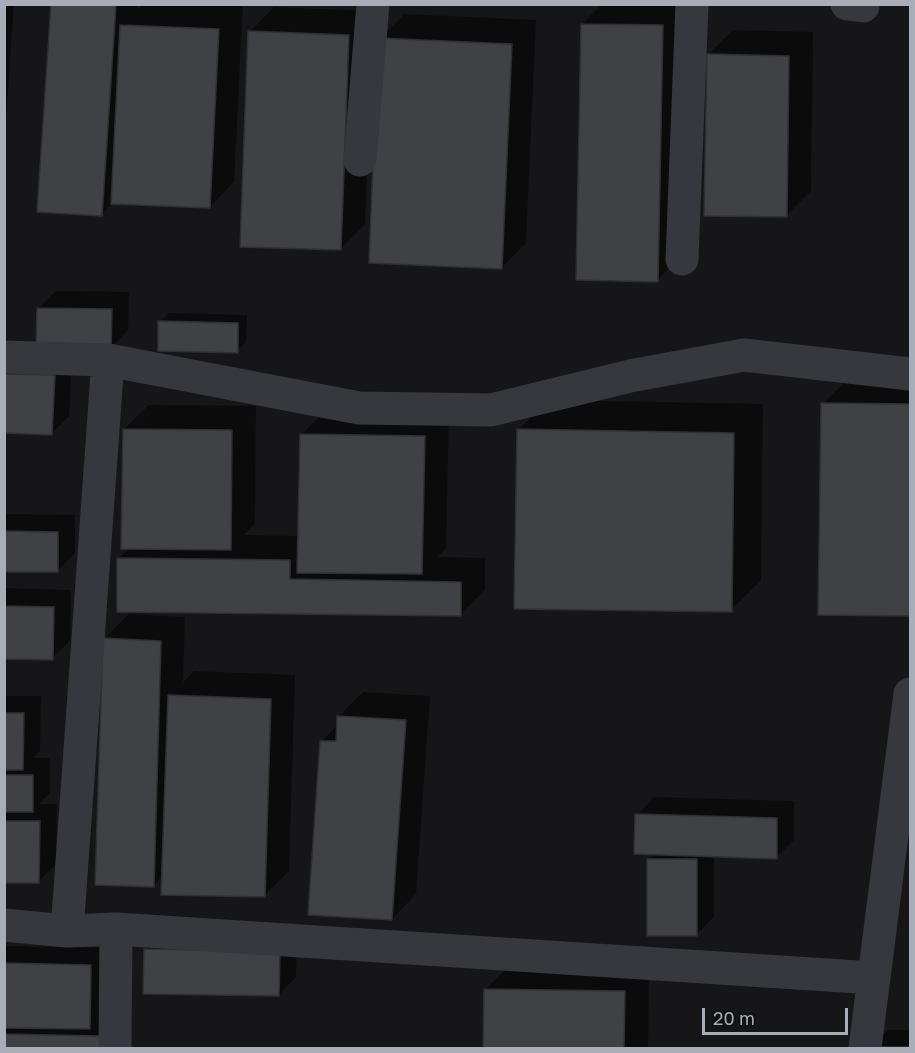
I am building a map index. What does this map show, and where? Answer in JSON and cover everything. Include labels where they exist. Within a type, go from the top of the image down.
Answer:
[{"type":"street","points":[[360,160],[373,4]]},
{"type":"street","points":[[682,259],[692,4]]},
{"type":"street","points":[[4,357],[108,360],[359,408],[491,410],[630,376],[744,355],[910,374]]},
{"type":"street","points":[[67,931],[108,360]]},
{"type":"street","points":[[865,1048],[874,978],[899,878],[910,694]]},
{"type":"street","points":[[4,925],[67,931],[116,929],[874,978]]},
{"type":"street","points":[[115,1048],[116,929]]},
{"type":"building","points":[[51,4],[116,4],[102,216],[37,212]]},
{"type":"building","points":[[581,24],[663,25],[658,282],[576,280]]},
{"type":"building","points":[[120,25],[219,29],[210,208],[111,204]]},
{"type":"building","points":[[248,31],[349,35],[341,250],[240,247]]},
{"type":"building","points":[[378,38],[512,44],[502,269],[369,263]]},
{"type":"building","points":[[707,54],[789,56],[787,217],[704,216]]},
{"type":"building","points":[[37,308],[112,309],[111,350],[36,349]]},
{"type":"building","points":[[158,321],[238,323],[238,353],[158,351]]},
{"type":"building","points":[[4,374],[55,375],[52,435],[4,433]]},
{"type":"building","points":[[821,403],[910,404],[910,616],[818,615]]},
{"type":"building","points":[[123,429],[232,430],[231,550],[121,549]]},
{"type":"building","points":[[517,429],[734,433],[732,612],[514,609]]},
{"type":"building","points":[[300,434],[425,436],[422,574],[297,573]]},
{"type":"building","points":[[4,531],[58,532],[58,572],[4,572]]},
{"type":"building","points":[[117,558],[290,560],[290,579],[461,582],[461,616],[117,612]]},
{"type":"building","points":[[4,606],[54,607],[53,660],[4,659]]},
{"type":"building","points":[[103,638],[161,641],[154,887],[95,885]]},
{"type":"building","points":[[168,695],[271,699],[265,897],[161,895]]},
{"type":"building","points":[[4,713],[24,713],[23,770],[4,770]]},
{"type":"building","points":[[337,716],[406,720],[392,920],[308,915],[320,741],[336,741]]},
{"type":"building","points":[[4,775],[33,775],[33,812],[4,812]]},
{"type":"building","points":[[635,814],[777,818],[777,859],[634,854]]},
{"type":"building","points":[[4,821],[40,821],[39,883],[4,883]]},
{"type":"building","points":[[647,859],[697,859],[697,936],[647,936]]},
{"type":"building","points":[[144,949],[280,951],[279,996],[143,994]]},
{"type":"building","points":[[4,963],[91,965],[90,1029],[4,1028]]},
{"type":"building","points":[[484,989],[625,991],[624,1048],[483,1048]]},
{"type":"building","points":[[4,1034],[100,1036],[100,1048],[4,1048]]},
{"type":"building","points":[[910,1047],[910,1048],[869,1048]]}]
